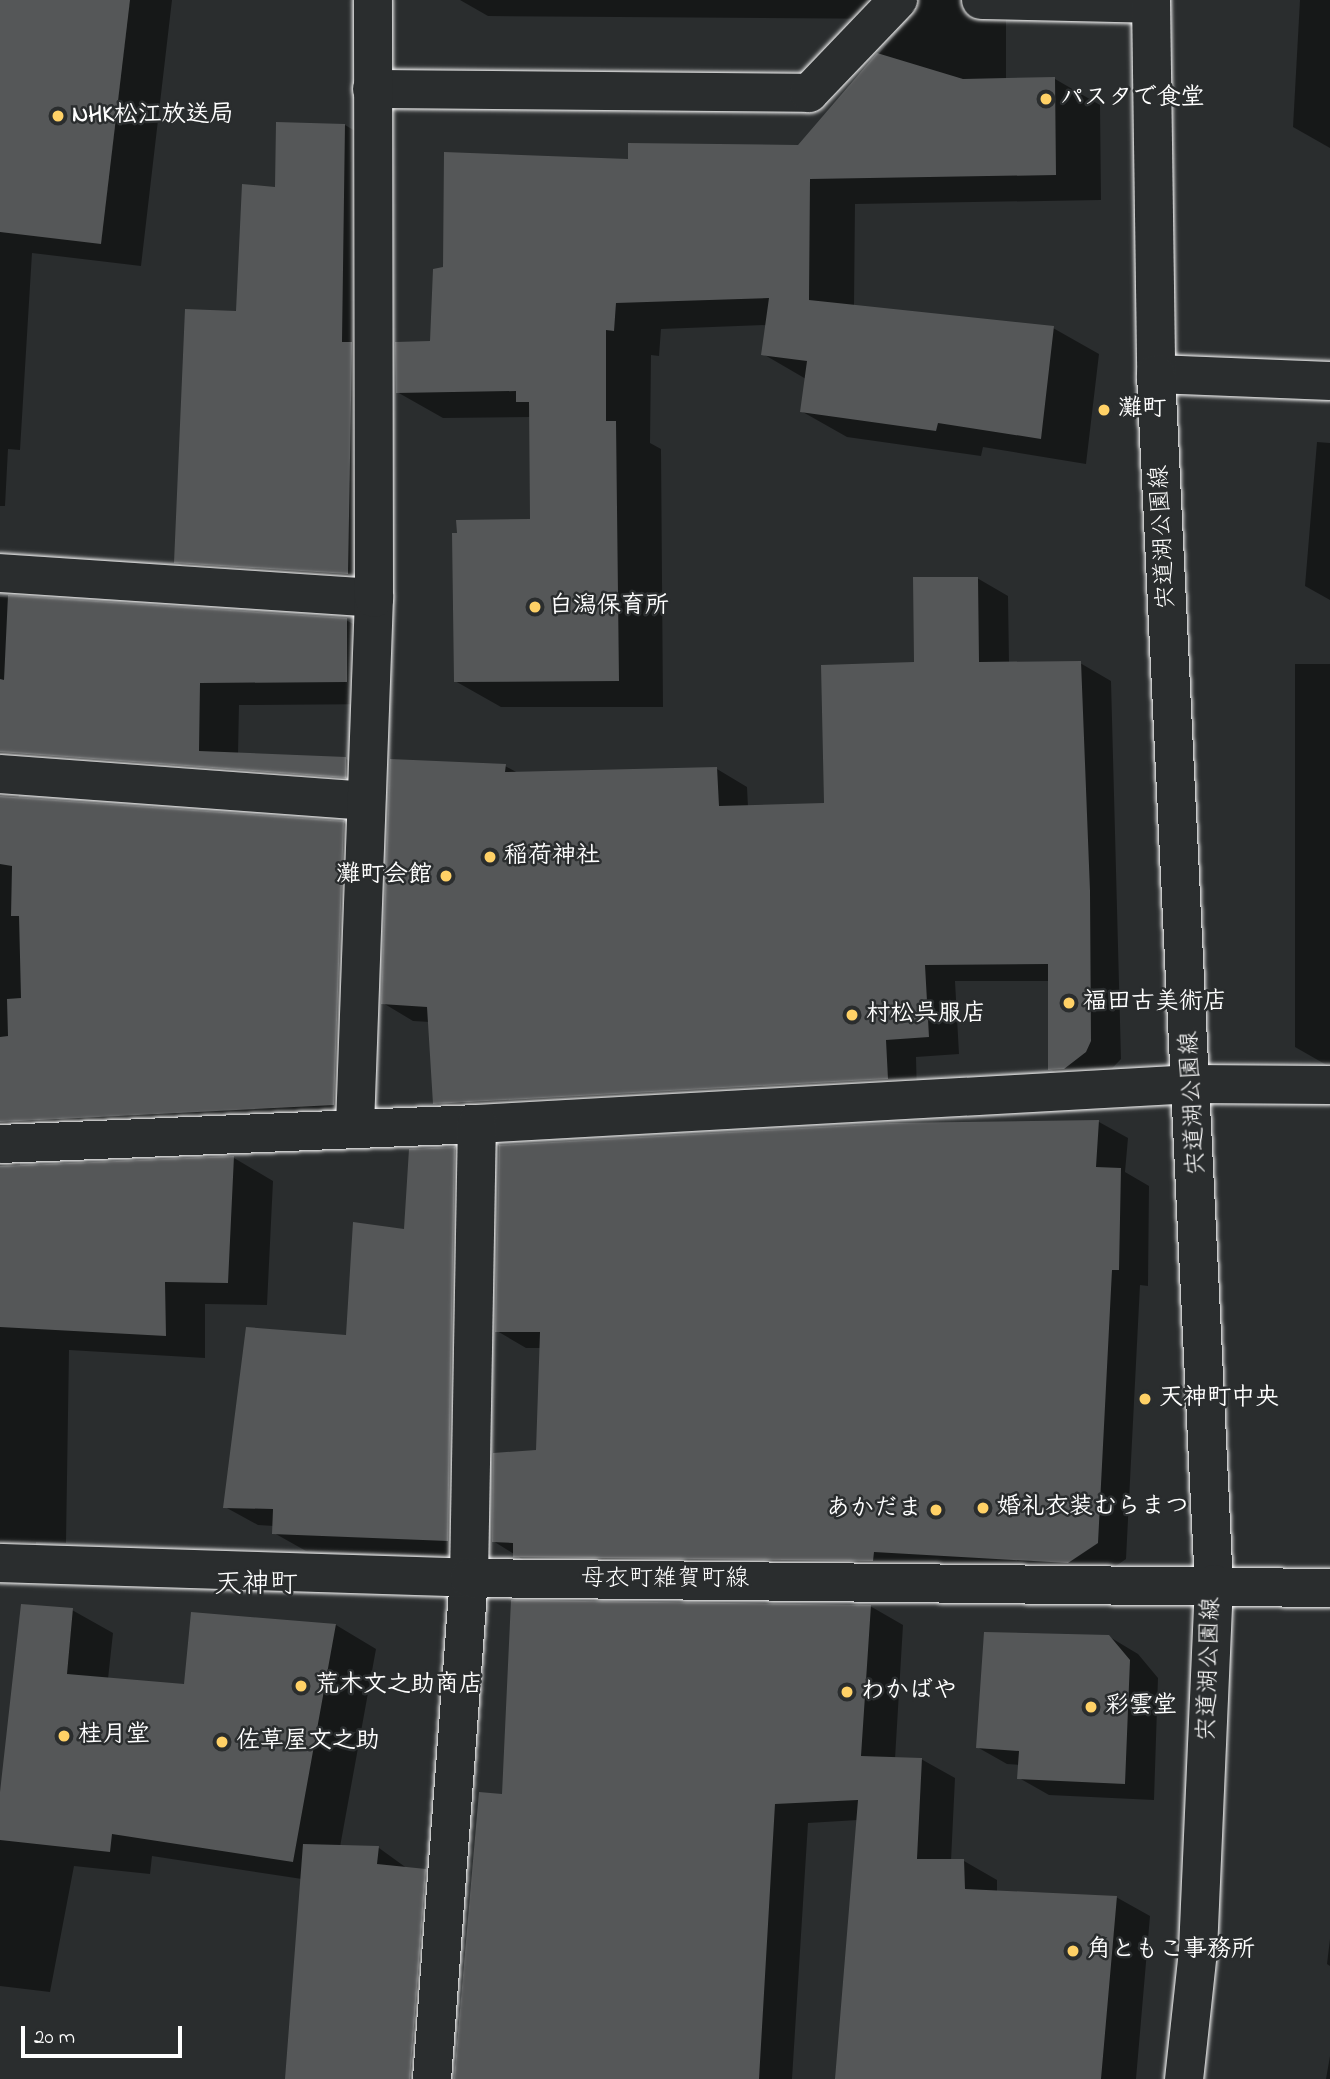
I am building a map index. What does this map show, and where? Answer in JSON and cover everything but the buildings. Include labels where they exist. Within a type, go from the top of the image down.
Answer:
[{"type":"street","points":[[355,1126],[374,598],[373,0]]},
{"type":"street","points":[[372,89],[809,93],[898,0]]},
{"type":"street","points":[[981,0],[1151,2]]},
{"type":"street","name":"宍道湖公園線","points":[[1151,2],[1156,374],[1193,1084],[1214,1584],[1198,1951],[1184,2079]]},
{"type":"street","points":[[1156,374],[1330,381]]},
{"type":"street","points":[[0,573],[374,598]]},
{"type":"street","points":[[0,774],[366,801]]},
{"type":"street","points":[[0,1144],[355,1126],[477,1124],[1193,1084],[1330,1085]]},
{"type":"street","points":[[432,2079],[469,1578],[477,1124]]},
{"type":"street","name":"母衣町雑賀町線","points":[[0,1563],[469,1578],[1214,1584],[1330,1588]]},
{"type":"place","name":"パスタで食堂","points":[[1046,99]]},
{"type":"place","name":"NHK松江放送局","points":[[58,116]]},
{"type":"place","name":"灘町","points":[[1104,410]]},
{"type":"place","name":"白潟保育所","points":[[535,607]]},
{"type":"place","name":"稲荷神社","points":[[490,857]]},
{"type":"place","name":"灘町会館","points":[[446,876]]},
{"type":"place","name":"福田古美術店","points":[[1069,1003]]},
{"type":"place","name":"村松呉服店","points":[[852,1015]]},
{"type":"place","name":"天神町中央","points":[[1145,1399]]},
{"type":"place","name":"婚礼衣装むらまつ","points":[[983,1508]]},
{"type":"place","name":"あかだま","points":[[936,1510]]},
{"type":"place","name":"荒木文之助商店","points":[[301,1686]]},
{"type":"place","name":"わかばや","points":[[847,1692]]},
{"type":"place","name":"彩雲堂","points":[[1091,1707]]},
{"type":"place","name":"桂月堂","points":[[64,1736]]},
{"type":"place","name":"佐草屋文之助","points":[[222,1742]]},
{"type":"place","name":"角ともこ事務所","points":[[1073,1951]]},
{"type":"district","name":"天神町","points":[[256,1586]]}]
